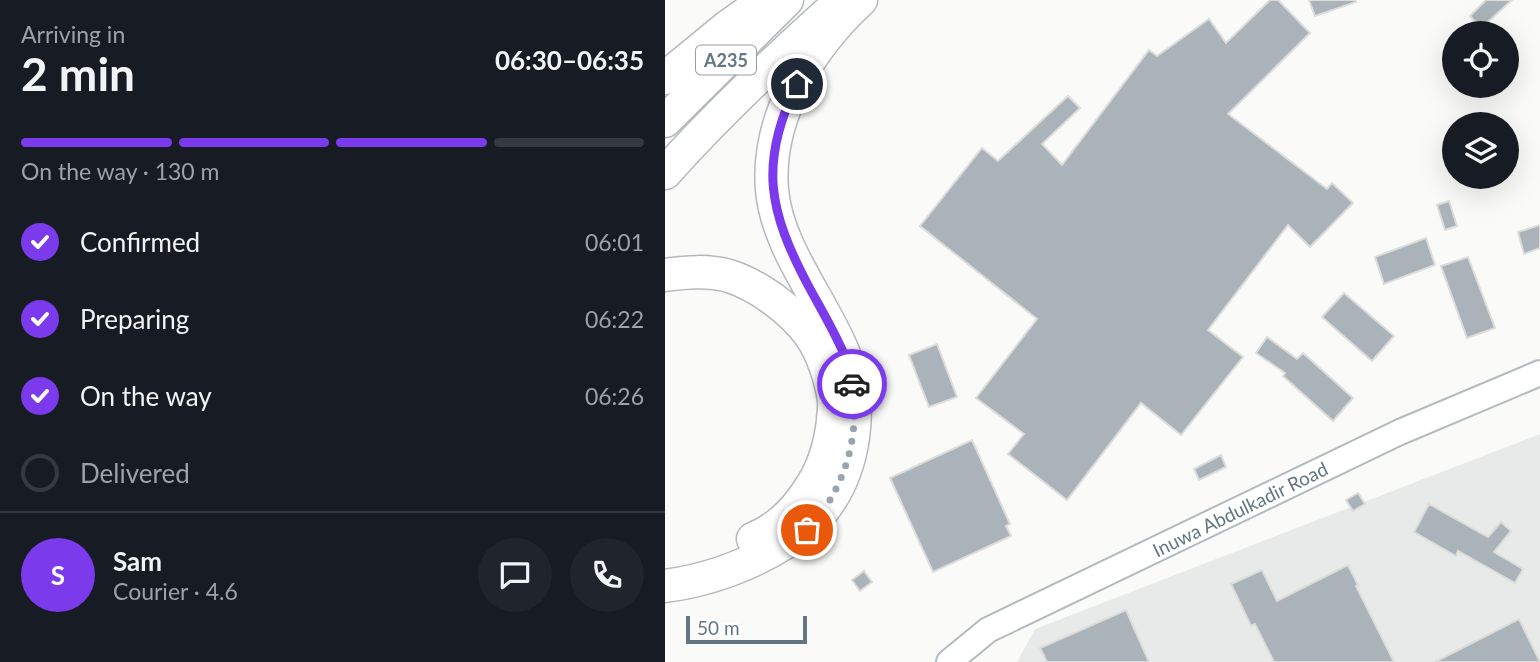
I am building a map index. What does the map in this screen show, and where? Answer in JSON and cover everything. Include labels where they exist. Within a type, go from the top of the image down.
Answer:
[{"type":"highway","points":[[665,78],[765,0]]},
{"type":"highway","name":"A235","points":[[665,121],[787,0]]},
{"type":"highway","name":"A235","points":[[665,173],[733,100],[843,0]]},
{"type":"highway","points":[[665,586],[741,567],[807,530],[826,507],[842,479],[852,446],[855,415],[853,387],[844,355],[796,262],[778,219],[772,190],[773,157],[778,129],[804,69],[826,36],[862,0]]},
{"type":"highway","points":[[665,275],[691,271],[727,275],[751,284],[784,307],[810,335],[827,369],[835,402],[830,444],[817,477],[797,509],[767,533],[729,550],[665,564]]},
{"type":"street","name":"Inuwa Abdulkadir Road","points":[[949,662],[988,630],[1000,624],[1400,432],[1540,373]]},
{"type":"shaded area","points":[[1540,434],[1540,662],[1017,662],[1035,629]]},
{"type":"building","points":[[1270,0],[1278,0],[1310,33],[1228,114],[1327,189],[1332,183],[1353,203],[1310,247],[1288,225],[1208,330],[1243,357],[1181,435],[1141,403],[1067,500],[1008,454],[1024,434],[976,398],[1037,319],[920,226],[982,148],[998,161],[1068,96],[1080,108],[1042,144],[1062,165],[1149,50],[1157,56],[1209,19],[1226,43]]},
{"type":"building","points":[[1309,0],[1355,0],[1356,2],[1315,16]]},
{"type":"building","points":[[1486,0],[1512,0],[1489,21],[1475,21],[1470,16]]},
{"type":"building","points":[[1449,201],[1457,226],[1445,230],[1437,205]]},
{"type":"building","points":[[1540,225],[1540,248],[1524,254],[1518,232]]},
{"type":"building","points":[[1426,238],[1435,265],[1384,284],[1375,257]]},
{"type":"building","points":[[1468,257],[1495,328],[1467,338],[1441,266]]},
{"type":"building","points":[[1344,293],[1394,336],[1372,361],[1322,317]]},
{"type":"building","points":[[1267,337],[1297,359],[1303,353],[1353,398],[1333,421],[1283,376],[1285,373],[1256,353]]},
{"type":"building","points":[[937,344],[957,397],[929,407],[909,355]]},
{"type":"building","points":[[972,440],[1010,524],[1006,526],[1011,536],[933,572],[890,478]]},
{"type":"building","points":[[1221,455],[1226,467],[1199,480],[1194,469]]},
{"type":"building","points":[[1358,493],[1365,504],[1353,511],[1346,500]]},
{"type":"building","points":[[1429,504],[1488,537],[1501,522],[1511,531],[1494,552],[1523,569],[1515,583],[1458,551],[1456,556],[1414,532]]},
{"type":"building","points":[[1348,565],[1394,662],[1274,662],[1255,624],[1251,626],[1231,584],[1262,570],[1277,601]]},
{"type":"building","points":[[864,571],[872,582],[860,591],[852,580]]},
{"type":"building","points":[[1126,610],[1149,662],[1047,662],[1040,648]]},
{"type":"building","points":[[1519,619],[1540,662],[1435,662],[1466,646]]},
{"type":"way so far","points":[[807,530],[826,507],[842,479],[852,446],[855,415],[852,384]]},
{"type":"route","points":[[797,84],[778,129],[773,157],[772,190],[778,219],[796,262],[844,355],[852,384]]}]
